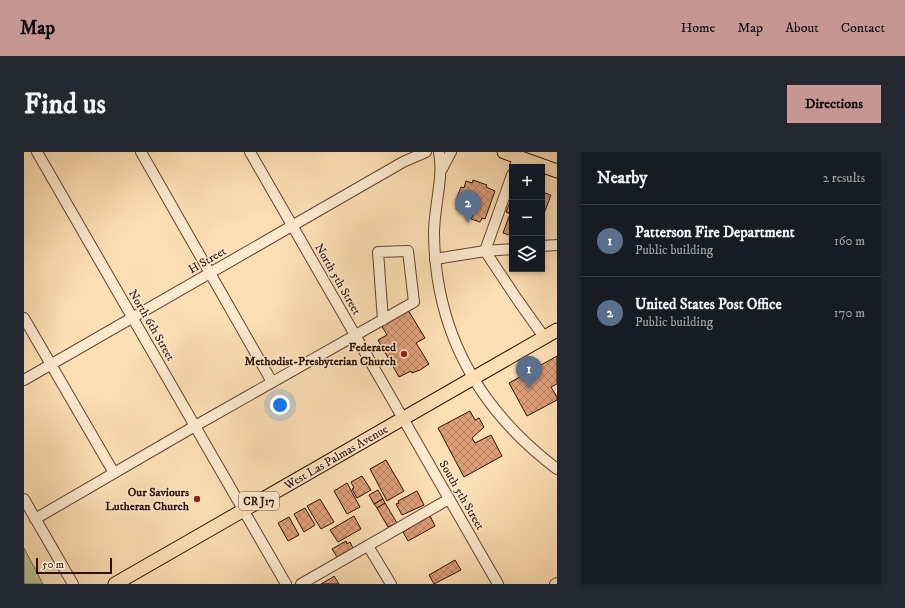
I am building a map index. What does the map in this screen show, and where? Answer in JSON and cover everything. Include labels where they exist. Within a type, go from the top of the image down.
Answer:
[{"type":"main road","points":[[504,152],[517,162],[557,171]]},
{"type":"main road","name":"West Las Palmas Avenue","points":[[115,584],[557,330]]},
{"type":"street","name":"North 6th Street","points":[[37,152],[286,584]]},
{"type":"street","points":[[141,152],[272,382]]},
{"type":"street","name":"North 5th Street","points":[[250,152],[404,418]]},
{"type":"street","name":"H Street","points":[[403,162],[413,152]]},
{"type":"street","name":"H Street","points":[[24,380],[403,162],[426,152]]},
{"type":"street","points":[[439,152],[441,162],[435,213],[435,259],[438,284],[452,333],[464,361],[486,399],[516,434],[538,455],[557,469]]},
{"type":"street","points":[[440,175],[451,152]]},
{"type":"street","points":[[485,250],[509,183]]},
{"type":"street","points":[[545,246],[557,245]]},
{"type":"street","points":[[435,259],[485,250],[509,248]]},
{"type":"street","points":[[485,250],[544,337]]},
{"type":"street","points":[[36,519],[195,426],[383,320],[414,302],[408,251],[378,252],[383,320]]},
{"type":"street","points":[[24,318],[114,473]]},
{"type":"street","name":"South 5th Street","points":[[404,418],[498,584]]},
{"type":"street","points":[[24,499],[73,584]]},
{"type":"street","points":[[301,584],[449,499]]},
{"type":"street","points":[[368,546],[391,584]]},
{"type":"green space","points":[[24,548],[43,584],[24,584]]},
{"type":"building","points":[[473,180],[487,185],[486,187],[495,191],[485,219],[482,218],[480,222],[471,219],[473,215],[456,209],[458,201],[456,200],[461,187],[464,188],[466,181],[472,183]]},
{"type":"building","points":[[545,193],[551,195],[545,211]]},
{"type":"building","points":[[509,204],[509,214],[506,212]]},
{"type":"building","points":[[509,217],[509,235],[503,233]]},
{"type":"building","name":"Federated Methodist-Presbyterian Church","points":[[408,310],[425,338],[416,343],[429,364],[420,370],[412,373],[411,371],[399,377],[378,340],[387,335],[381,325]]},
{"type":"building","points":[[557,356],[557,384],[551,387],[557,397],[557,400],[527,416],[509,383]]},
{"type":"building","points":[[470,411],[475,420],[479,418],[484,427],[472,438],[475,443],[491,435],[502,456],[464,477],[438,428]]},
{"type":"building","points":[[386,460],[404,491],[387,501],[370,469]]},
{"type":"building","points":[[362,476],[371,490],[357,498],[352,489],[354,488],[351,482]]},
{"type":"building","points":[[347,483],[360,507],[347,514],[334,491]]},
{"type":"building","points":[[378,490],[383,499],[374,504],[369,495]]},
{"type":"building","points":[[417,491],[424,505],[402,515],[396,504],[399,503],[398,501]]},
{"type":"building","points":[[320,499],[334,522],[321,529],[307,506]]},
{"type":"building","points":[[383,499],[385,503],[377,508],[374,504]]},
{"type":"building","points":[[385,503],[397,523],[388,527],[377,508]]},
{"type":"building","points":[[305,508],[315,525],[304,532],[294,514]]},
{"type":"building","points":[[354,516],[361,529],[338,542],[330,530]]},
{"type":"building","points":[[430,516],[435,526],[408,541],[403,532]]},
{"type":"building","points":[[289,517],[299,535],[288,541],[278,523]]},
{"type":"building","points":[[346,541],[347,544],[350,542],[353,548],[337,557],[332,549]]},
{"type":"building","points":[[455,560],[461,570],[434,584],[429,575]]},
{"type":"building","points":[[334,576],[339,584],[321,584],[333,577]]},
{"type":"place","name":"United States Post Office","points":[[468,223]]},
{"type":"place","name":"Federated Methodist-Presbyterian Church","points":[[404,354]]},
{"type":"place","name":"Patterson Fire Department","points":[[529,389]]},
{"type":"place","name":"Our Saviours Lutheran Church","points":[[197,499]]}]
